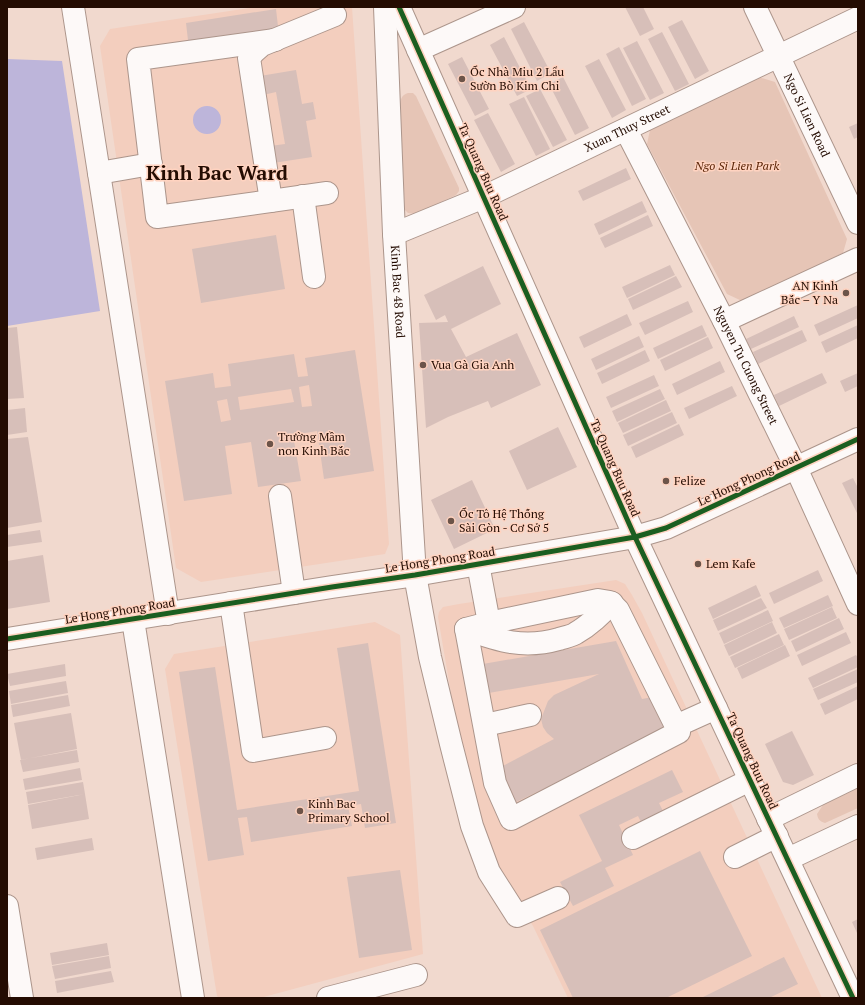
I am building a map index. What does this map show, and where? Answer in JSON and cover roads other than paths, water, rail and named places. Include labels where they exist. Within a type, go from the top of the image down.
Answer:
[{"type":"street","points":[[73,7],[168,614]]},
{"type":"street","name":"Kinh Bac 48 Road","points":[[385,7],[394,234],[415,575],[430,657],[472,826],[489,872],[517,916],[558,898]]},
{"type":"street","name":"Ta Quang Buu Road","points":[[399,7],[635,537],[853,998]]},
{"type":"street","points":[[418,50],[514,7]]},
{"type":"street","name":"Ngo Si Lien Road","points":[[755,7],[858,223]]},
{"type":"street","points":[[271,201],[249,58],[262,45],[335,15]]},
{"type":"street","name":"Xuan Thuy Street","points":[[394,234],[484,197],[858,18]]},
{"type":"street","points":[[275,40],[138,60],[157,217],[327,193]]},
{"type":"street","name":"Nguyen Tu Cuong Street","points":[[626,130],[724,321],[796,468],[858,604]]},
{"type":"street","points":[[99,173],[151,164]]},
{"type":"street","points":[[303,196],[314,276]]},
{"type":"street","points":[[724,321],[858,259]]},
{"type":"street","name":"Le Hong Phong Road","points":[[7,639],[415,575],[635,537],[666,528],[858,439]]},
{"type":"street","points":[[280,496],[294,593]]},
{"type":"street","points":[[478,564],[489,623]]},
{"type":"street","points":[[598,600],[610,602],[618,610],[680,732],[511,819],[495,783],[466,629],[598,600]]},
{"type":"street","points":[[232,604],[253,750],[325,738]]},
{"type":"street","points":[[466,629],[507,641],[526,644],[540,643],[575,634],[591,623],[612,604]]},
{"type":"street","points":[[133,620],[193,998]]},
{"type":"street","points":[[676,726],[716,708]]},
{"type":"street","points":[[485,725],[530,715]]},
{"type":"street","points":[[735,857],[772,828],[858,775]]},
{"type":"street","points":[[633,838],[750,780]]},
{"type":"street","points":[[788,859],[858,826]]},
{"type":"street","points":[[7,906],[22,998]]},
{"type":"street","points":[[328,998],[416,975]]},
{"type":"place","name":"Ốc Nhà Miu 2 Lẩu Sườn Bò Kim Chi","points":[[462,79]]},
{"type":"place","name":"AN Kinh Bắc – Y Na","points":[[846,293]]},
{"type":"place","name":"Vua Gà Gia Anh","points":[[423,365]]},
{"type":"place","name":"Trường Mầm non Kinh Bắc","points":[[270,444]]},
{"type":"place","name":"Felize","points":[[666,481]]},
{"type":"place","name":"Ốc Tô Hệ Thống Sài Gòn - Cơ Sở 5","points":[[451,521]]},
{"type":"place","name":"Lem Kafe","points":[[698,564]]},
{"type":"place","name":"Kinh Bac Primary School","points":[[300,811]]},
{"type":"district","name":"Kinh Bac Ward","points":[[217,173]]},
{"type":"park label","name":"Ngo Si Lien Park","points":[[737,166]]}]
